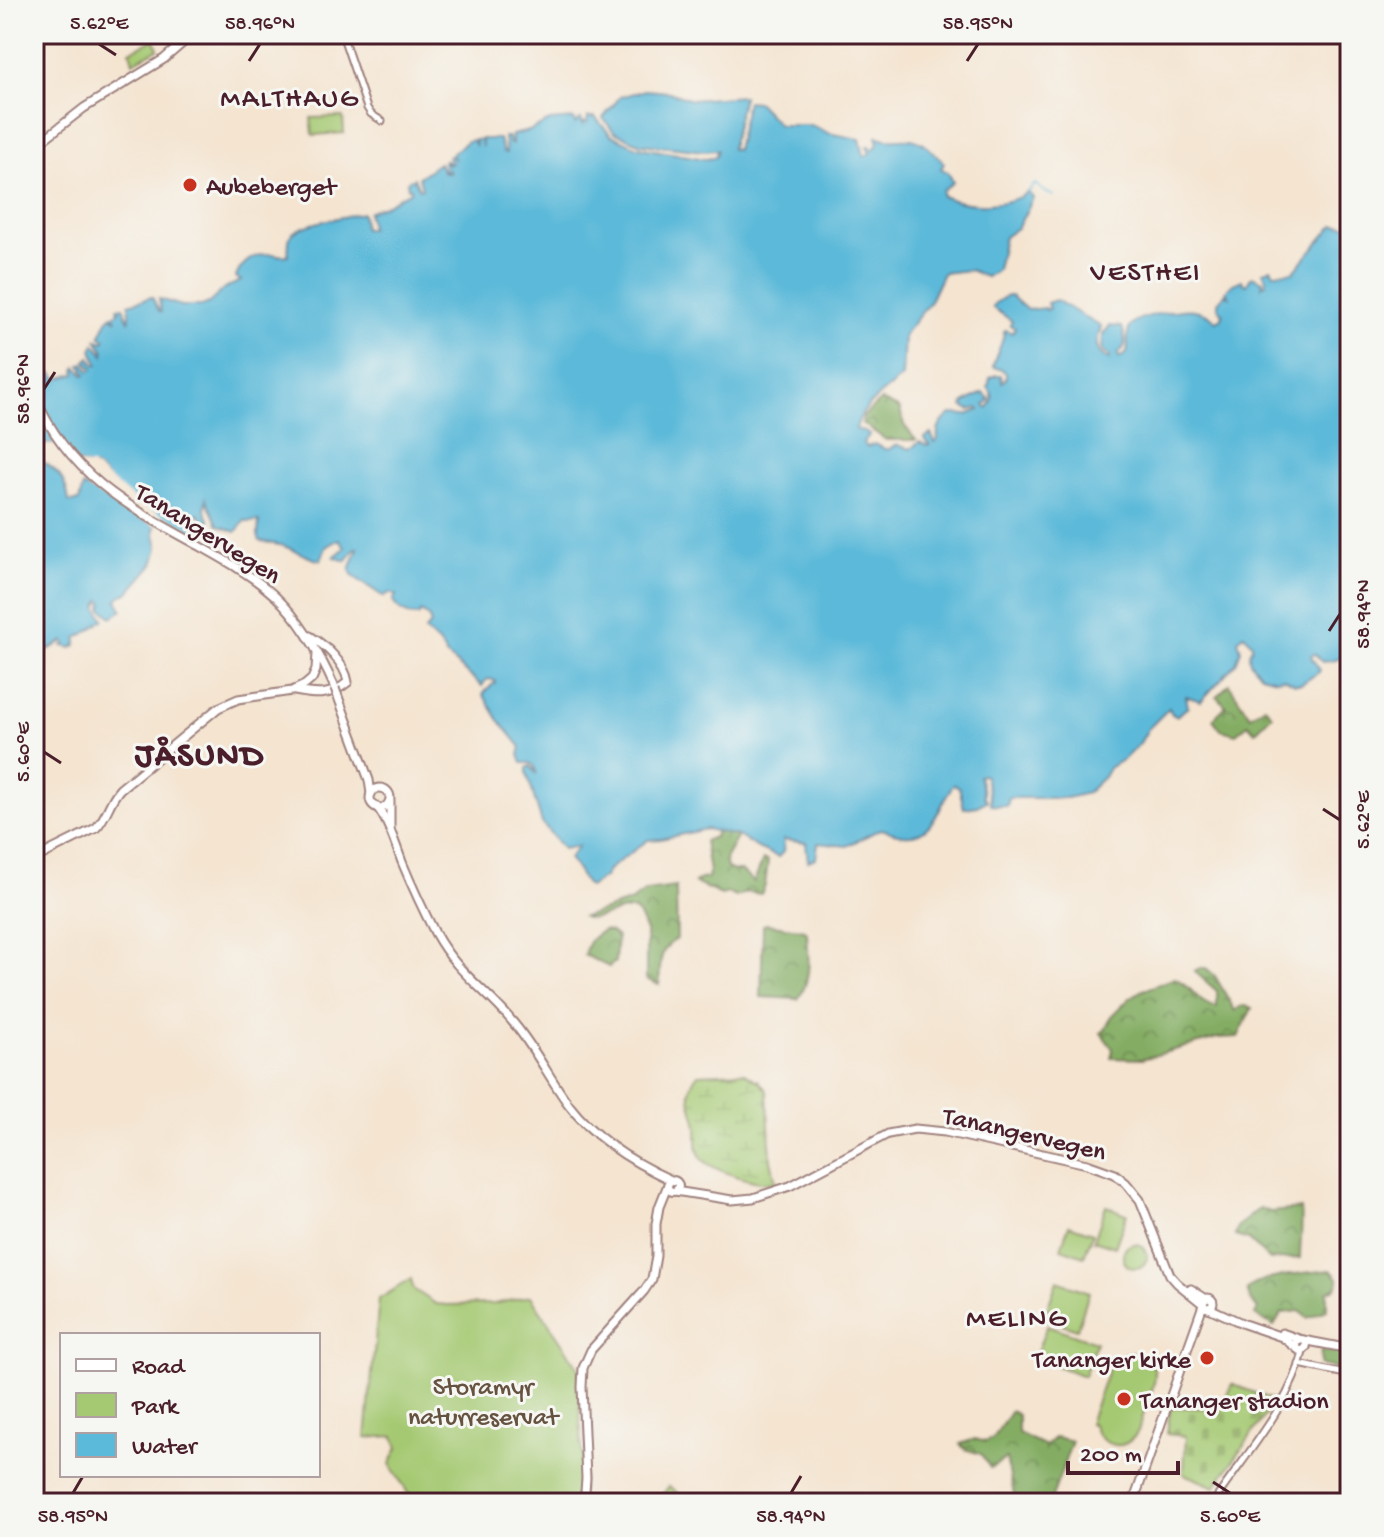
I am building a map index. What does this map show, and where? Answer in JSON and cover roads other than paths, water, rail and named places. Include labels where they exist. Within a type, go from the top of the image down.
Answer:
[{"type":"main road","points":[[34,150],[80,111],[165,65],[184,49],[194,34]]},
{"type":"main road","name":"Tanangervegen","points":[[34,395],[61,443],[89,474],[123,502],[254,579],[287,608],[316,647],[336,691],[369,780],[371,794]]},
{"type":"main road","points":[[34,859],[96,828],[111,799],[122,787],[218,708],[243,698],[292,691],[312,695],[327,693],[347,684],[348,679],[329,650],[307,635]]},
{"type":"main road","points":[[292,691],[314,676],[316,647]]},
{"type":"main road","points":[[307,683],[315,688],[312,695]]},
{"type":"main road","name":"Tanangervegen","points":[[362,760],[384,788]]},
{"type":"main road","points":[[384,788],[389,793],[390,802],[377,807],[372,803],[371,794],[375,789],[384,788]]},
{"type":"main road","name":"Tanangervegen","points":[[390,802],[390,831]]},
{"type":"main road","name":"Tanangervegen","points":[[377,807],[422,909],[455,964],[513,1022],[578,1116],[607,1142],[672,1187],[710,1197],[742,1200],[765,1195],[803,1180],[878,1138],[896,1131],[925,1129],[1087,1164],[1109,1171],[1126,1183],[1140,1200],[1159,1247],[1179,1280],[1207,1305],[1244,1324],[1300,1345]]},
{"type":"main road","points":[[580,1503],[586,1478],[583,1368],[591,1350],[652,1279],[658,1214],[672,1187]]},
{"type":"main road","points":[[1133,1503],[1207,1305]]},
{"type":"main road","points":[[1300,1345],[1350,1349]]},
{"type":"street","points":[[342,34],[367,108],[382,121]]},
{"type":"street","points":[[1213,1502],[1287,1395],[1299,1364],[1300,1345]]},
{"type":"street","points":[[1299,1364],[1350,1375]]},
{"type":"water","points":[[645,90],[669,92],[691,100],[743,96],[731,149],[736,150],[747,101],[757,102],[779,125],[811,125],[828,133],[860,139],[864,156],[870,154],[867,146],[873,150],[877,145],[877,136],[921,142],[944,163],[941,169],[948,172],[953,182],[942,191],[942,196],[952,200],[974,204],[997,203],[1028,192],[1033,198],[1018,227],[1004,237],[997,270],[986,277],[970,270],[943,273],[929,303],[904,335],[902,377],[874,400],[858,421],[856,429],[870,434],[863,443],[867,447],[875,444],[887,450],[897,445],[910,449],[920,442],[928,446],[924,438],[931,434],[935,443],[940,425],[951,414],[967,415],[980,410],[969,410],[963,406],[964,403],[983,393],[990,399],[985,405],[988,408],[992,398],[988,387],[990,378],[1001,375],[1002,382],[1006,379],[1003,370],[993,367],[995,358],[1004,332],[1012,333],[1015,328],[1010,325],[1012,321],[993,308],[1006,296],[1011,296],[1027,310],[1049,309],[1047,303],[1056,300],[1101,327],[1098,350],[1109,359],[1110,356],[1102,351],[1103,334],[1110,326],[1122,327],[1125,342],[1119,358],[1127,353],[1129,329],[1137,320],[1189,310],[1203,312],[1216,321],[1221,319],[1223,314],[1218,302],[1225,294],[1229,296],[1226,291],[1233,284],[1242,280],[1247,284],[1252,276],[1263,281],[1262,286],[1266,283],[1263,272],[1271,268],[1274,273],[1293,272],[1334,225],[1350,226],[1350,653],[1323,662],[1315,654],[1312,655],[1319,672],[1301,684],[1295,684],[1283,678],[1261,675],[1250,662],[1252,643],[1244,635],[1238,640],[1241,650],[1236,663],[1201,701],[1186,696],[1188,707],[1176,716],[1169,708],[1148,729],[1140,743],[1109,768],[1087,793],[1067,798],[1009,798],[1007,806],[991,805],[985,776],[982,775],[979,776],[987,801],[964,808],[959,787],[954,784],[935,818],[914,835],[880,829],[847,846],[818,843],[816,858],[808,861],[806,843],[784,840],[783,852],[778,857],[738,836],[706,829],[648,840],[589,887],[569,858],[578,846],[563,849],[542,823],[527,774],[530,766],[537,774],[534,766],[522,763],[519,755],[521,747],[483,694],[495,681],[486,680],[482,686],[446,655],[425,631],[431,624],[428,617],[421,612],[418,616],[403,612],[393,601],[396,595],[389,593],[384,597],[353,576],[350,570],[358,548],[346,561],[334,557],[345,548],[339,539],[326,547],[321,560],[314,559],[284,546],[260,541],[259,521],[245,520],[236,532],[218,525],[206,499],[205,510],[210,522],[208,525],[198,513],[195,516],[203,535],[199,538],[134,502],[95,467],[72,462],[55,443],[34,447],[34,388],[39,386],[40,376],[46,383],[45,376],[50,382],[53,381],[50,375],[53,373],[57,379],[76,374],[77,367],[84,375],[81,365],[84,363],[90,371],[93,369],[86,361],[90,357],[98,365],[92,350],[95,344],[104,355],[97,340],[104,342],[100,335],[111,316],[117,320],[113,315],[119,312],[118,308],[123,307],[129,321],[129,304],[152,297],[161,312],[159,299],[182,306],[202,306],[225,288],[241,281],[236,277],[238,272],[253,258],[263,254],[288,255],[290,236],[302,227],[362,213],[364,229],[370,229],[368,212],[411,191],[407,181],[414,178],[419,189],[422,188],[419,177],[439,163],[444,173],[450,173],[449,170],[445,172],[443,161],[448,166],[446,160],[452,163],[448,157],[451,155],[455,160],[452,154],[467,141],[473,140],[476,146],[475,140],[481,139],[482,147],[482,139],[499,139],[506,153],[504,137],[509,137],[512,144],[512,135],[550,121],[574,119],[575,124],[581,119],[583,125],[588,117],[595,117],[611,135],[637,147],[705,159],[716,156],[717,150],[641,144],[614,132],[603,118],[620,97]]},
{"type":"water","points":[[34,458],[59,475],[69,502],[79,501],[83,486],[156,526],[158,548],[153,564],[128,593],[117,600],[122,609],[120,612],[112,617],[102,609],[101,600],[97,607],[104,619],[77,638],[77,644],[72,648],[63,646],[64,641],[34,656]]},
{"type":"waterway","points":[[1028,192],[1035,184],[1054,196]]},
{"type":"place","name":"Aubeberget","points":[[190,185]]},
{"type":"place","name":"Tananger kirke","points":[[1207,1358]]},
{"type":"place","name":"Tananger stadion","points":[[1124,1399]]},
{"type":"district","name":"MALTHAUG","points":[[290,96]]},
{"type":"district","name":"VESTHEI","points":[[1146,270]]},
{"type":"district","name":"JÅSUND","points":[[200,752]]},
{"type":"district","name":"MELING","points":[[1017,1316]]},
{"type":"park label","name":"Storamyr naturreservat","points":[[483,1400]]}]
